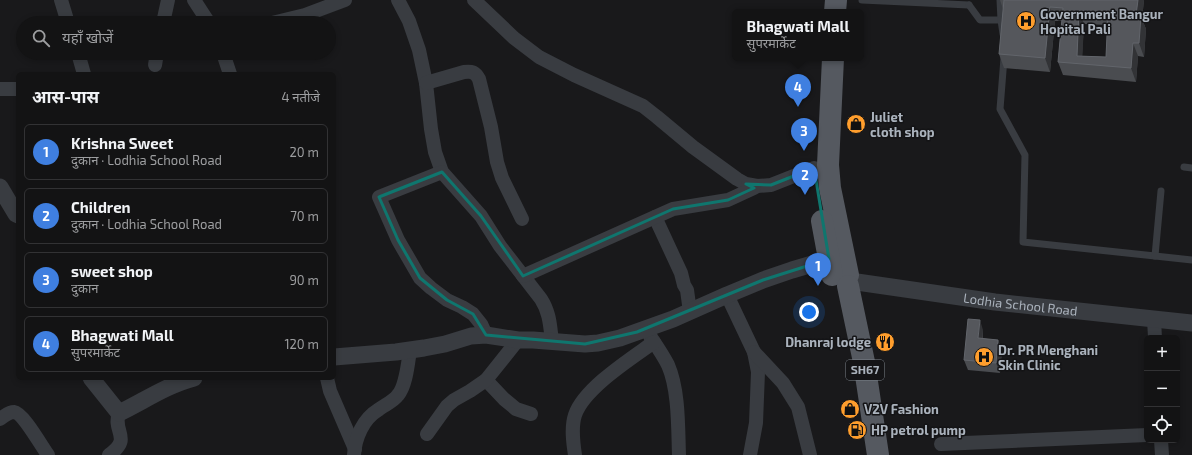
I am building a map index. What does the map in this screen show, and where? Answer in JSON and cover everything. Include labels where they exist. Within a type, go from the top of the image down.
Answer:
[{"type":"main road","name":"SH67","points":[[819,61],[814,168],[816,192],[864,362],[878,455]]},
{"type":"main road","name":"SH67","points":[[833,61],[828,165],[840,278],[864,455]]},
{"type":"street","points":[[61,0],[66,16]]},
{"type":"street","points":[[165,16],[168,0]]},
{"type":"street","points":[[194,0],[204,16]]},
{"type":"street","points":[[398,0],[409,21],[419,50],[426,83],[435,152],[442,172],[481,216],[500,246],[546,308],[552,341]]},
{"type":"street","points":[[474,0],[514,38],[539,57],[574,75],[643,106],[693,147],[738,179],[754,188],[728,200],[673,209],[523,276]]},
{"type":"street","points":[[301,16],[339,1]]},
{"type":"street","points":[[80,60],[83,72]]},
{"type":"street","points":[[225,60],[229,72]]},
{"type":"street","points":[[426,83],[464,72],[471,71],[476,74],[479,79],[491,127],[497,162],[502,178],[522,219]]},
{"type":"street","points":[[0,89],[16,89]]},
{"type":"street","points":[[746,184],[757,186],[771,185],[814,168]]},
{"type":"street","points":[[442,172],[379,197],[398,240],[420,278],[447,300],[473,314],[482,324],[486,335]]},
{"type":"street","points":[[0,187],[16,214]]},
{"type":"street","points":[[655,217],[681,273],[687,290],[690,312]]},
{"type":"street","points":[[575,455],[573,426],[578,408],[591,391],[650,336],[673,319],[726,295],[785,273],[840,278]]},
{"type":"street","name":"Lodhia School Road","points":[[840,278],[995,302],[1192,323]]},
{"type":"street","points":[[726,295],[754,352],[758,372],[756,423],[750,455]]},
{"type":"street","points":[[1154,319],[1155,335]]},
{"type":"street","points":[[336,356],[410,350],[445,344],[471,336],[486,335],[518,340],[585,344],[598,344],[650,336]]},
{"type":"street","points":[[650,336],[668,364],[672,376],[680,455]]},
{"type":"street","points":[[427,434],[447,406],[486,380],[518,340]]},
{"type":"street","points":[[355,452],[357,437],[368,418],[399,395],[404,383],[410,350]]},
{"type":"street","points":[[754,352],[783,384],[798,407],[810,455]]},
{"type":"street","points":[[93,380],[119,413]]},
{"type":"street","points":[[109,455],[118,449],[120,444],[120,429],[117,421],[119,413],[158,392],[189,380]]},
{"type":"street","points":[[327,380],[330,391],[355,452]]},
{"type":"street","points":[[486,380],[516,409],[531,414]]},
{"type":"street","points":[[0,419],[15,412],[22,416],[48,455]]},
{"type":"street","points":[[941,444],[1144,435]]},
{"type":"street","points":[[1161,443],[1162,455]]},
{"type":"lane","points":[[862,0],[971,2],[980,20],[1002,20]]},
{"type":"lane","points":[[1000,0],[1004,39]]},
{"type":"lane","points":[[1005,52],[1000,109],[1025,155],[1023,242],[1192,260]]},
{"type":"lane","points":[[1184,167],[1192,168]]},
{"type":"lane","points":[[1155,256],[1161,191]]},
{"type":"highlighted area","points":[[814,168],[829,259],[763,280],[637,332],[585,344],[486,335],[473,314],[447,300],[420,278],[398,240],[379,197],[442,172],[481,216],[523,276],[673,209],[728,200],[754,188],[746,184],[771,185]]},
{"type":"building","points":[[1004,0],[1138,0],[1136,15],[1141,16],[1139,43],[1133,43],[1131,68],[1058,62],[1063,8],[1050,7],[1045,58],[999,54]],"holes":[[[1079,11],[1108,12],[1106,57],[1077,56]]]},
{"type":"building","points":[[968,319],[980,320],[978,338],[998,340],[996,363],[964,360]]},
{"type":"place","name":"Government Bangur Hopital Pali","points":[[1026,21]]},
{"type":"place","name":"Bhagwati Mall","points":[[798,107]]},
{"type":"place","name":"Juliet cloth shop","points":[[856,124]]},
{"type":"place","name":"sweet shop","points":[[804,151]]},
{"type":"place","name":"Children","points":[[805,195]]},
{"type":"place","name":"Krishna Sweet","points":[[818,286]]},
{"type":"place","name":"Dhanraj lodge","points":[[885,342]]},
{"type":"place","name":"Dr. PR Menghani Skin Clinic","points":[[984,357]]},
{"type":"place","name":"V2V Fashion","points":[[850,409]]},
{"type":"place","name":"HP petrol pump","points":[[857,430]]}]
